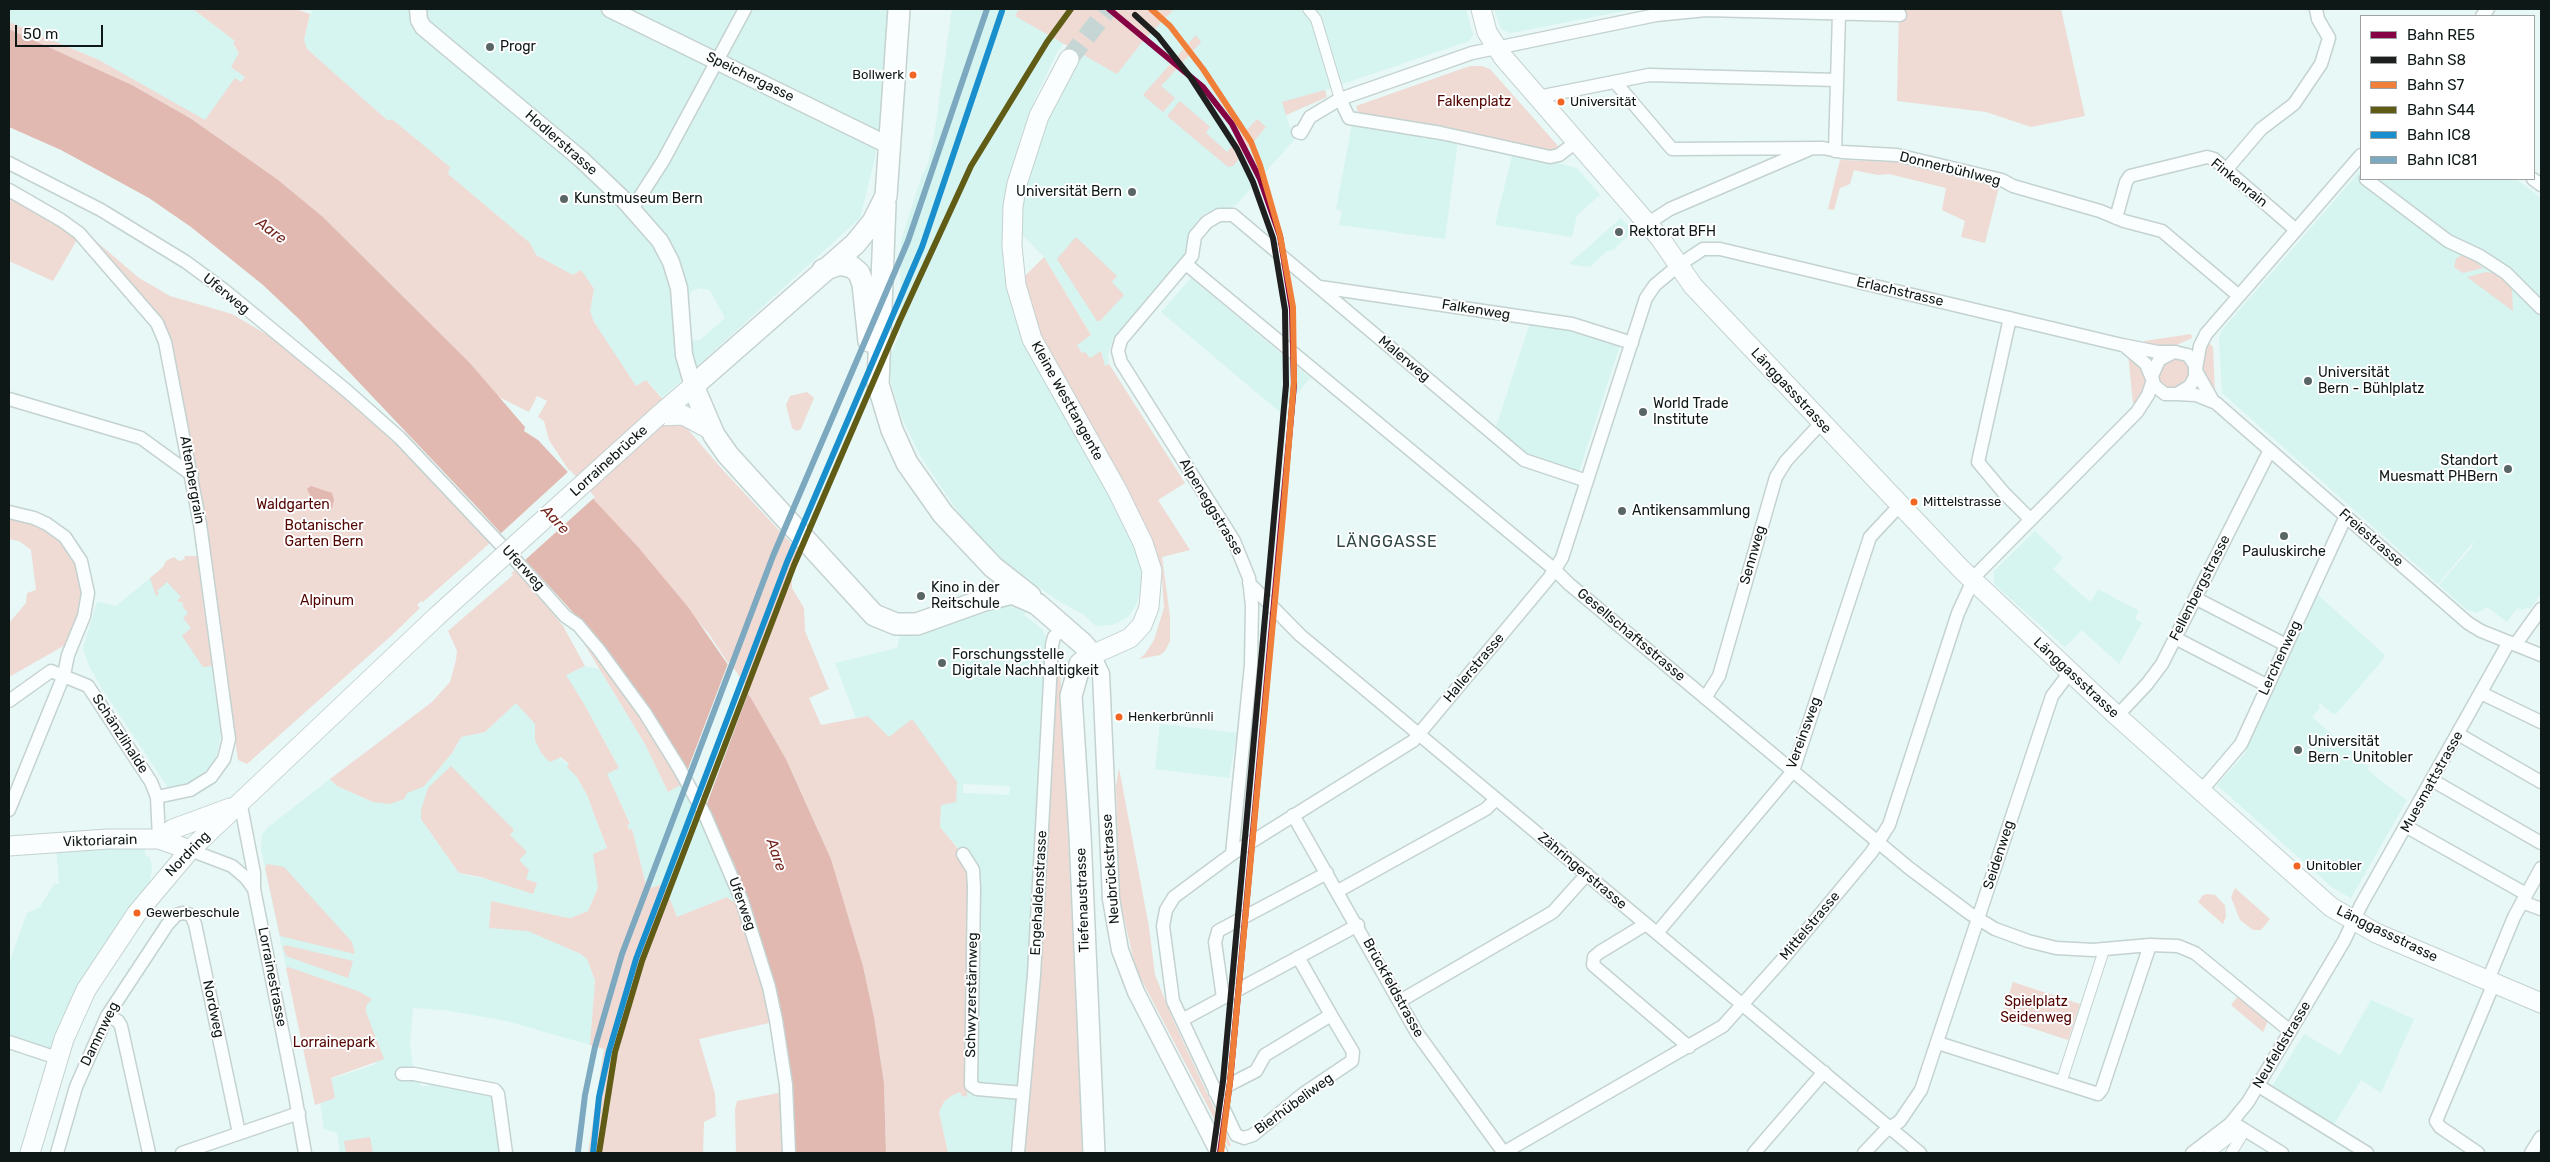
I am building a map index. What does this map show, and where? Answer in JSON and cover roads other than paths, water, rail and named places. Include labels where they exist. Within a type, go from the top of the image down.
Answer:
[{"type":"main road","points":[[878,384],[886,196],[899,9]]},
{"type":"main road","points":[[1480,9],[1487,32],[1496,47],[1679,264]]},
{"type":"main road","name":"Kleine Westtangente","points":[[1069,59],[1039,116],[1017,184],[1012,206],[1012,246],[1016,286],[1032,339],[1117,490],[1143,543],[1152,571],[1149,607],[1142,625],[1130,638],[1086,659]]},
{"type":"main road","points":[[886,196],[874,222],[863,236],[693,386],[711,430],[719,444],[747,478],[877,617],[896,624],[917,624],[1012,593],[1042,608]]},
{"type":"main road","points":[[821,272],[828,267],[840,264],[852,267],[861,276],[871,367],[892,430],[907,464],[944,514],[993,567],[1042,608],[1086,659]]},
{"type":"main road","name":"Länggassstrasse","points":[[1679,264],[1693,286],[1973,580],[2117,716],[2325,903],[2354,921],[2541,1003]]},
{"type":"main road","name":"Lorrainebrücke","points":[[436,617],[668,413],[693,386]]},
{"type":"main road","points":[[668,413],[687,416],[711,430]]},
{"type":"main road","points":[[993,567],[998,580],[996,597]]},
{"type":"main road","name":"Nordring","points":[[30,1153],[57,1058],[74,1015],[99,969],[133,918],[164,878],[190,850],[436,617]]},
{"type":"main road","name":"Tiefenaustrasse","points":[[1086,659],[1071,696],[1080,835],[1094,1153]]},
{"type":"main road","points":[[159,839],[173,829],[238,804]]},
{"type":"main road","name":"Viktoriarain","points":[[9,846],[115,839],[159,839],[190,850]]},
{"type":"street","name":"Hodlerstrasse","points":[[418,9],[418,20],[422,27],[574,152],[632,209],[660,241],[676,275],[682,309],[684,355],[693,386]]},
{"type":"street","name":"Speichergasse","points":[[610,9],[890,146]]},
{"type":"street","points":[[632,209],[663,161],[745,9]]},
{"type":"street","points":[[1308,9],[1316,19],[1340,99],[1348,118],[1441,133],[1550,157],[1559,156],[1576,142]]},
{"type":"street","points":[[2226,170],[2261,129],[2294,104],[2321,64],[2329,38],[2316,9]]},
{"type":"street","points":[[1298,132],[1301,133],[1310,117],[1340,99],[1468,54],[1496,47],[1687,11],[1900,15]]},
{"type":"street","points":[[1835,151],[1839,14]]},
{"type":"street","points":[[1538,97],[1649,75],[1837,80]]},
{"type":"street","name":"Donnerbühlweg","points":[[1615,82],[1672,149],[1812,148],[1900,156],[2002,180],[2165,233],[2239,296]]},
{"type":"street","points":[[1647,224],[1670,209],[1812,148]]},
{"type":"street","name":"Finkenrain","points":[[2116,218],[2128,179],[2134,174],[2205,157],[2212,158],[2296,230]]},
{"type":"street","points":[[2137,412],[2190,386],[2196,370],[2200,346],[2206,334],[2296,230],[2356,171],[2360,158]]},
{"type":"street","name":"Uferweg","points":[[9,163],[101,210],[186,262],[224,290],[347,391],[400,438],[519,564],[565,616],[578,625],[599,650],[645,713],[680,768],[705,815],[742,901],[769,987],[778,1029],[786,1085],[789,1153]]},
{"type":"street","points":[[2367,180],[2448,241],[2480,256],[2506,273],[2541,308]]},
{"type":"street","name":"Altenbergrain","points":[[9,190],[74,229],[160,327],[165,342],[192,475],[228,722],[229,746],[224,759],[204,783],[190,790],[157,796]]},
{"type":"street","name":"Malerweg","points":[[1186,264],[1194,252],[1195,236],[1206,222],[1219,215],[1233,215],[1524,460],[1586,481]]},
{"type":"street","name":"Erlachstrasse","points":[[1679,264],[1703,249],[1715,248],[2125,346],[2158,352],[2177,352]]},
{"type":"street","name":"Alpeneggstrasse","points":[[1186,264],[1121,340],[1118,356],[1234,541],[1249,582],[1252,606],[1251,665],[1232,854]]},
{"type":"street","name":"Gesellschaftsstrasse","points":[[1186,264],[1879,842],[1940,892],[1978,919],[1995,928],[2042,944],[2067,949],[2104,950],[2150,945],[2178,946],[2195,953],[2290,1031]]},
{"type":"street","name":"Hallerstrasse","points":[[1169,974],[1163,926],[1166,910],[1174,897],[1232,854],[1413,741],[1555,570],[1562,558],[1649,291],[1679,264]]},
{"type":"street","name":"Falkenweg","points":[[1318,286],[1572,324],[1632,344]]},
{"type":"street","points":[[2010,318],[1978,462],[2030,520]]},
{"type":"street","points":[[1973,580],[2137,412],[2148,395],[2159,360],[2177,352],[2206,334]]},
{"type":"street","name":"Erlachstrasse","points":[[2125,346],[2142,359],[2152,378]]},
{"type":"street","points":[[2177,352],[2188,355],[2196,370]]},
{"type":"street","name":"Freiestrasse","points":[[2196,370],[2213,401],[2468,623],[2481,631],[2541,655]]},
{"type":"street","points":[[2152,378],[2158,390],[2174,394]]},
{"type":"street","name":"Freiestrasse","points":[[2174,394],[2196,395],[2213,401]]},
{"type":"street","points":[[9,399],[141,438],[192,475]]},
{"type":"street","name":"Sennweg","points":[[1705,698],[1719,676],[1776,477],[1786,461],[1821,422]]},
{"type":"street","name":"Fellenbergstrasse","points":[[2117,716],[2152,678],[2175,638],[2270,450]]},
{"type":"street","name":"Vereinsweg","points":[[1657,933],[1793,770],[1868,542],[1872,534],[1900,505]]},
{"type":"street","points":[[9,512],[34,518],[58,531],[77,554],[88,584],[86,612],[68,655],[64,675],[9,810]]},
{"type":"street","name":"Lerchenweg","points":[[2201,792],[2237,751],[2346,516]]},
{"type":"street","name":"Mittelstrasse","points":[[1503,1153],[1723,1026],[1743,1005],[1879,842],[1893,818],[1956,620],[1973,580]]},
{"type":"street","name":"Zähringerstrasse","points":[[1249,582],[1300,635],[1920,1153]]},
{"type":"street","points":[[2195,598],[2286,645]]},
{"type":"street","name":"Muesmattstrasse","points":[[2354,921],[2481,693],[2512,644],[2541,609]]},
{"type":"street","name":"Engehaldenstrasse","points":[[1018,1153],[1034,975],[1052,648],[1054,637],[1060,630]]},
{"type":"street","points":[[2175,638],[2268,686]]},
{"type":"street","name":"Neubrückstrasse","points":[[1086,659],[1101,674],[1111,899],[1120,950],[1136,992],[1219,1153]]},
{"type":"street","points":[[9,700],[46,673],[55,671],[64,675]]},
{"type":"street","name":"Seidenweg","points":[[1864,1153],[1900,1121],[1918,1096],[1938,1043],[2052,696],[2070,672]]},
{"type":"street","name":"Schänzlihalde","points":[[64,675],[90,688],[148,778],[157,796],[159,839]]},
{"type":"street","points":[[2481,693],[2541,722]]},
{"type":"street","points":[[2458,734],[2541,782]]},
{"type":"street","points":[[2432,780],[2541,843]]},
{"type":"street","points":[[1338,891],[1486,809],[1496,799]]},
{"type":"street","name":"Lorrainestrasse","points":[[238,804],[254,873],[254,889],[305,1153]]},
{"type":"street","name":"Brückfeldstrasse","points":[[1293,815],[1358,925],[1423,1042],[1503,1153]]},
{"type":"street","points":[[2407,827],[2541,909]]},
{"type":"street","points":[[190,850],[232,866],[246,878],[254,889]]},
{"type":"street","name":"Schwyzerstärnweg","points":[[964,854],[973,870],[974,888],[971,1085],[977,1089],[1023,1093]]},
{"type":"street","points":[[2478,1153],[2440,1128],[2436,1121],[2524,898],[2541,868]]},
{"type":"street","points":[[1223,998],[1215,942],[1218,931],[1327,873]]},
{"type":"street","points":[[1400,1001],[1553,912],[1587,874]]},
{"type":"street","name":"Nordweg","points":[[167,925],[176,915],[183,913],[191,915],[194,920],[239,1133]]},
{"type":"street","name":"Neufeldstrasse","points":[[2192,1153],[2232,1122],[2248,1102],[2354,921]]},
{"type":"street","points":[[1646,924],[1600,952],[1594,957],[1592,965],[1689,1047]]},
{"type":"street","name":"Dammweg","points":[[56,1153],[76,1087],[107,1016],[167,925]]},
{"type":"street","points":[[1182,1020],[1358,925]]},
{"type":"street","points":[[1938,1043],[2098,1094],[2102,1090],[2150,945]]},
{"type":"street","points":[[2062,1083],[2104,950]]},
{"type":"street","points":[[1215,1092],[1256,1071],[1265,1055],[1331,1015],[1298,957]]},
{"type":"street","name":"Bierhübeliweg","points":[[1169,974],[1173,1001],[1233,1132],[1243,1138],[1252,1134],[1303,1094],[1352,1061],[1353,1052],[1331,1015]]},
{"type":"street","points":[[107,1016],[118,1021],[121,1026],[149,1153]]},
{"type":"street","points":[[9,1042],[57,1058]]},
{"type":"street","points":[[1754,1153],[1824,1072]]},
{"type":"street","points":[[402,1074],[414,1074],[496,1091],[506,1153]]},
{"type":"street","points":[[2257,1085],[2367,1153]]},
{"type":"street","points":[[182,1153],[298,1113]]},
{"type":"street","points":[[2232,1122],[2282,1153]]},
{"type":"street","points":[[2209,1153],[2237,1132],[2241,1137],[2231,1153]]},
{"type":"street","points":[[2531,1153],[2541,1136]]},
{"type":"water","name":"Aare","points":[[9,29],[132,85],[190,118],[277,179],[323,217],[469,362],[525,427],[524,431],[538,440],[638,547],[688,607],[751,698],[786,759],[831,859],[863,966],[874,1017],[884,1083],[886,1153],[794,1153],[793,1093],[778,1003],[767,960],[734,863],[663,728],[601,643],[477,507],[299,319],[263,285],[191,227],[149,198],[61,150],[9,127]]},
{"type":"water","points":[[311,486],[332,493],[334,500],[332,508],[324,511],[316,507],[307,489]]},
{"type":"tunnel","points":[[1069,59],[1108,9]]},
{"type":"rail line","name":"IC81","points":[[578,1152],[585,1095],[595,1047],[622,954],[773,556],[908,241],[987,9]]},
{"type":"rail line","name":"S44","points":[[599,1153],[615,1052],[642,961],[794,565],[900,320],[971,166],[1047,42],[1071,9]]},
{"type":"rail line","name":"RE5","points":[[1109,9],[1203,87],[1232,124],[1260,179],[1280,236],[1292,309],[1294,385],[1230,1082],[1220,1153]]},
{"type":"rail line","name":"S7","points":[[1151,9],[1170,26],[1203,69],[1251,142],[1260,165],[1280,235],[1293,307],[1294,381],[1283,515],[1230,1082],[1221,1153]]},
{"type":"rail line","name":"IC8","points":[[593,1153],[599,1097],[609,1051],[636,959],[787,562],[922,247],[1002,11]]},
{"type":"rail line","name":"S8","points":[[1135,15],[1158,36],[1191,78],[1237,149],[1253,182],[1273,238],[1285,310],[1286,385],[1223,1081],[1213,1152]]},
{"type":"place","name":"Progr","points":[[490,47]]},
{"type":"place","name":"Bollwerk","points":[[913,75]]},
{"type":"place","name":"Universität","points":[[1561,102]]},
{"type":"place","name":"Universität Bern","points":[[1132,192]]},
{"type":"place","name":"Kunstmuseum Bern","points":[[564,199]]},
{"type":"place","name":"Rektorat BFH","points":[[1619,232]]},
{"type":"place","name":"Universität Bern - Bühlplatz","points":[[2308,381]]},
{"type":"place","name":"World Trade Institute","points":[[1643,412]]},
{"type":"place","name":"Standort Muesmatt PHBern","points":[[2508,469]]},
{"type":"place","name":"Mittelstrasse","points":[[1914,502]]},
{"type":"place","name":"Antikensammlung","points":[[1622,511]]},
{"type":"place","name":"Pauluskirche","points":[[2284,536]]},
{"type":"place","name":"Kino in der Reitschule","points":[[921,596]]},
{"type":"place","name":"Forschungsstelle Digitale Nachhaltigkeit","points":[[942,663]]},
{"type":"place","name":"Henkerbrünnli","points":[[1119,717]]},
{"type":"place","name":"Universität Bern - Unitobler","points":[[2298,750]]},
{"type":"place","name":"Unitobler","points":[[2297,866]]},
{"type":"place","name":"Gewerbeschule","points":[[137,913]]},
{"type":"district","name":"LÄNGGASSE","points":[[1387,542]]},
{"type":"park label","name":"Falkenplatz","points":[[1474,102]]},
{"type":"park label","name":"Waldgarten","points":[[293,505]]},
{"type":"park label","name":"Botanischer Garten Bern","points":[[324,534]]},
{"type":"park label","name":"Alpinum","points":[[327,601]]},
{"type":"park label","name":"Spielplatz Seidenweg","points":[[2036,1010]]},
{"type":"park label","name":"Lorrainepark","points":[[334,1043]]}]
